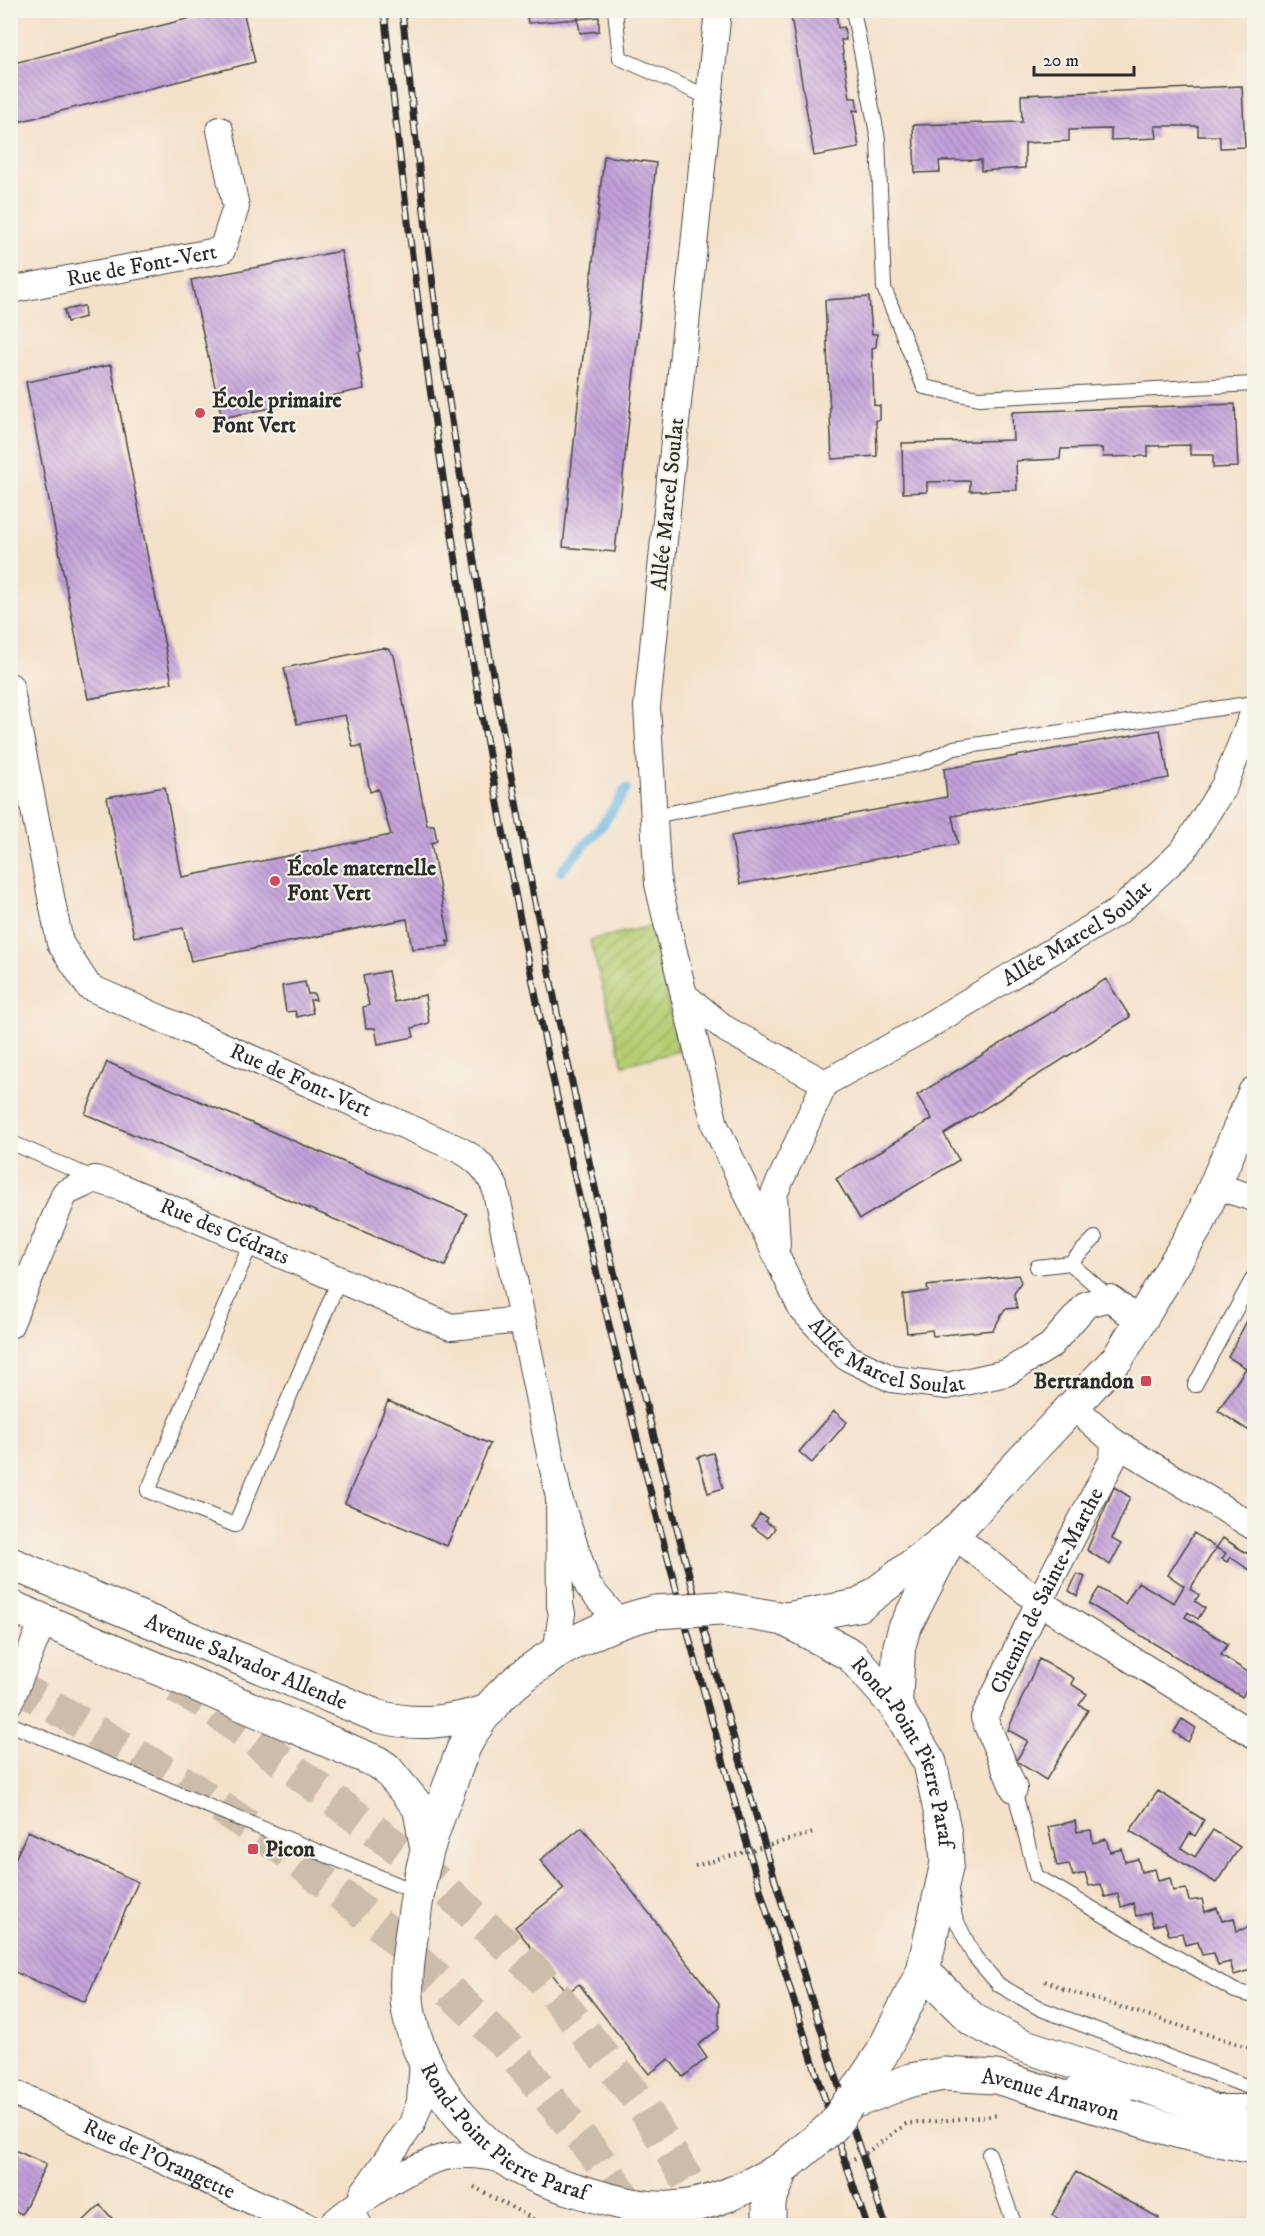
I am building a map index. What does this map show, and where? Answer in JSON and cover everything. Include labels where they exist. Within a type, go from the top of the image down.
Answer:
[{"type":"main road","name":"Rond-Point Pierre Paraf","points":[[720,1608],[784,1619],[851,1655],[896,1706],[930,1763],[945,1834],[947,1863],[923,1971],[881,2055],[833,2126],[783,2168],[684,2217],[616,2203],[558,2185],[508,2161],[462,2119],[423,2060],[410,2018],[407,1973],[426,1847],[466,1743],[490,1710],[520,1677],[556,1653],[618,1621],[655,1612],[720,1608]]},
{"type":"main road","name":"Avenue Arnavon","points":[[923,1971],[973,2020],[1018,2044],[1196,2103],[1254,2132]]},
{"type":"main road","name":"Avenue Arnavon","points":[[848,2104],[911,2080],[944,2074],[996,2076],[1180,2132],[1254,2147]]},
{"type":"main road","points":[[769,2226],[770,2202],[783,2168]]},
{"type":"street","name":"Allée Marcel Soulat","points":[[718,10],[647,707],[658,884],[715,1125],[801,1308],[846,1357],[892,1379],[947,1386],[1005,1373],[1050,1346],[1087,1304],[1110,1298]]},
{"type":"street","name":"Rue de Font-Vert","points":[[10,290],[222,250],[236,207],[220,130]]},
{"type":"street","name":"Rue de Font-Vert","points":[[10,686],[60,943],[89,987],[472,1156],[482,1164],[495,1187],[559,1498],[588,1586],[618,1621]]},
{"type":"street","name":"Allée Marcel Soulat","points":[[778,1260],[774,1194],[825,1083],[921,1030],[1119,911],[1183,851],[1224,786],[1254,712]]},
{"type":"street","points":[[684,995],[727,1030],[825,1083]]},
{"type":"street","points":[[784,1619],[860,1605],[953,1534],[1118,1358],[1141,1323],[1198,1223],[1254,1093]]},
{"type":"street","name":"Rue des Cédrats","points":[[95,1179],[123,1188],[451,1327],[522,1320]]},
{"type":"street","points":[[10,1325],[66,1193],[95,1179]]},
{"type":"street","points":[[1215,1186],[1254,1198]]},
{"type":"street","points":[[1110,1298],[1141,1323]]},
{"type":"street","points":[[1074,1407],[1114,1442],[1254,1527]]},
{"type":"street","name":"Chemin de Sainte-Marthe","points":[[1014,1789],[984,1718],[1039,1602],[1113,1459],[1114,1442]]},
{"type":"street","name":"Rue de Font-Vert","points":[[556,1653],[562,1613],[560,1606],[559,1498]]},
{"type":"street","points":[[953,1534],[1039,1602],[1254,1735]]},
{"type":"street","points":[[896,1706],[899,1648],[904,1629],[953,1534]]},
{"type":"street","name":"Avenue Salvador Allende","points":[[10,1563],[377,1716],[402,1723],[456,1721],[490,1710]]},
{"type":"street","name":"Avenue Salvador Allende","points":[[10,1606],[377,1762],[386,1768],[419,1808],[426,1847]]},
{"type":"street","points":[[10,1702],[43,1621]]},
{"type":"street","points":[[360,2215],[412,2124],[420,2102],[423,2060]]},
{"type":"street","name":"Rue de l'Orangette","points":[[10,2091],[307,2226]]},
{"type":"street","points":[[330,2226],[360,2215],[420,2164],[438,2157],[482,2154],[508,2161]]},
{"type":"lane","points":[[615,10],[620,58],[658,78],[710,98]]},
{"type":"lane","points":[[853,10],[878,139],[884,288],[924,387],[979,398],[1254,384]]},
{"type":"lane","points":[[654,816],[922,763],[954,748],[1254,703]]},
{"type":"lane","points":[[10,1142],[95,1179]]},
{"type":"lane","points":[[1037,1267],[1070,1263],[1095,1238]]},
{"type":"lane","points":[[251,1243],[148,1491],[235,1525],[339,1280]]},
{"type":"lane","points":[[1070,1263],[1110,1298]]},
{"type":"lane","points":[[1195,1385],[1254,1275]]},
{"type":"lane","points":[[10,1724],[418,1893]]},
{"type":"lane","points":[[1014,1789],[1036,1876],[1236,1991],[1254,1996]]},
{"type":"lane","points":[[947,1863],[956,1918],[974,1956],[999,1985],[1041,2010],[1254,2089]]},
{"type":"lane","points":[[996,2076],[1039,2078],[1116,2093],[1196,2103],[1254,2102]]},
{"type":"lane","points":[[989,2154],[1015,2226]]},
{"type":"path","points":[[695,1866],[813,1833]]},
{"type":"path","points":[[836,2168],[866,2153]]},
{"type":"path","points":[[466,2185],[474,2187],[546,2226]]},
{"type":"green space","points":[[651,926],[679,1051],[623,1065],[590,940]]},
{"type":"building","points":[[222,10],[243,10],[255,62],[10,124],[10,64]]},
{"type":"building","points":[[526,10],[578,10],[578,19],[528,23]]},
{"type":"building","points":[[790,10],[836,10],[838,28],[844,27],[846,40],[841,40],[850,98],[856,98],[858,111],[853,110],[859,148],[814,156]]},
{"type":"building","points":[[599,17],[599,31],[580,33],[578,19]]},
{"type":"building","points":[[1242,86],[1245,147],[1220,148],[1220,136],[1198,136],[1198,126],[1155,126],[1157,138],[1111,140],[1111,129],[1069,130],[1069,141],[1025,143],[1025,168],[981,171],[981,160],[939,161],[940,172],[915,173],[913,125],[1022,122],[1021,95]]},
{"type":"building","points":[[604,156],[656,163],[615,552],[563,547]]},
{"type":"building","points":[[341,251],[361,351],[358,352],[364,389],[222,418],[191,280]]},
{"type":"building","points":[[869,297],[872,334],[877,334],[876,347],[872,348],[874,405],[880,406],[880,420],[876,420],[877,456],[832,459],[825,300]]},
{"type":"building","points":[[84,306],[85,317],[67,322],[64,310]]},
{"type":"building","points":[[111,365],[172,683],[88,699],[26,382]]},
{"type":"building","points":[[1235,404],[1238,467],[1213,468],[1213,455],[1190,455],[1190,445],[1148,446],[1148,456],[1103,457],[1102,448],[1061,449],[1060,459],[1016,461],[1017,490],[970,491],[970,481],[927,482],[927,492],[903,493],[902,443],[1013,440],[1012,412]]},
{"type":"building","points":[[382,648],[388,649],[394,655],[427,825],[434,825],[437,841],[431,843],[450,942],[447,941],[448,946],[412,949],[407,919],[191,961],[183,928],[134,937],[107,797],[165,787],[182,877],[391,835],[378,789],[370,792],[361,746],[353,747],[345,715],[297,724],[284,668]]},
{"type":"building","points":[[1160,730],[1169,778],[952,816],[958,844],[740,884],[731,836],[947,797],[944,769]]},
{"type":"building","points":[[388,971],[394,1002],[425,995],[429,1023],[412,1028],[414,1037],[378,1044],[375,1028],[366,1028],[363,1007],[369,1006],[363,976]]},
{"type":"building","points":[[1106,979],[1130,1017],[944,1134],[959,1160],[860,1219],[836,1179],[932,1119],[917,1095]]},
{"type":"building","points":[[305,982],[308,994],[314,994],[316,1000],[310,1000],[313,1013],[297,1017],[295,1011],[286,1012],[282,986]]},
{"type":"building","points":[[107,1062],[467,1214],[445,1266],[85,1114]]},
{"type":"building","points":[[1018,1275],[1021,1282],[1014,1294],[1017,1308],[1005,1309],[993,1330],[933,1336],[932,1330],[907,1333],[903,1295],[928,1291],[927,1286]]},
{"type":"building","points":[[1254,1312],[1254,1434],[1218,1411],[1246,1368],[1228,1357]]},
{"type":"building","points":[[388,1401],[490,1444],[447,1546],[345,1503]]},
{"type":"building","points":[[834,1411],[847,1422],[812,1463],[799,1452]]},
{"type":"building","points":[[713,1453],[723,1488],[708,1493],[698,1457]]},
{"type":"building","points":[[1114,1487],[1130,1497],[1112,1539],[1121,1544],[1110,1565],[1087,1550]]},
{"type":"building","points":[[760,1514],[767,1518],[765,1521],[775,1528],[768,1538],[752,1526]]},
{"type":"building","points":[[1194,1533],[1216,1548],[1190,1589],[1199,1595],[1195,1601],[1205,1608],[1198,1619],[1188,1612],[1185,1617],[1228,1644],[1221,1655],[1254,1676],[1242,1697],[1089,1604],[1099,1588],[1125,1604],[1138,1582],[1174,1603],[1184,1586],[1168,1575]]},
{"type":"building","points":[[1223,1538],[1254,1558],[1254,1573],[1230,1557],[1227,1562],[1222,1559],[1226,1553],[1216,1548]]},
{"type":"building","points":[[1077,1574],[1085,1577],[1077,1596],[1069,1591]]},
{"type":"building","points":[[1039,1659],[1074,1678],[1071,1684],[1087,1694],[1079,1705],[1088,1710],[1046,1780],[1016,1761],[1028,1741],[1008,1730]]},
{"type":"building","points":[[1182,1719],[1196,1728],[1188,1742],[1174,1732]]},
{"type":"building","points":[[1158,1791],[1204,1820],[1195,1836],[1190,1833],[1181,1848],[1195,1857],[1213,1830],[1240,1847],[1216,1883],[1130,1831]]},
{"type":"building","points":[[1075,1821],[1077,1832],[1091,1830],[1093,1843],[1106,1839],[1110,1852],[1122,1849],[1125,1862],[1138,1859],[1141,1872],[1155,1869],[1158,1881],[1170,1878],[1173,1891],[1186,1889],[1189,1901],[1202,1899],[1205,1912],[1217,1908],[1222,1921],[1234,1918],[1237,1931],[1250,1927],[1254,1940],[1254,1969],[1234,1975],[1230,1962],[1218,1965],[1214,1953],[1202,1955],[1198,1942],[1185,1945],[1182,1933],[1169,1935],[1165,1923],[1153,1926],[1150,1913],[1136,1916],[1133,1903],[1121,1907],[1118,1894],[1105,1897],[1101,1884],[1089,1886],[1085,1873],[1073,1876],[1069,1864],[1057,1866],[1048,1827]]},
{"type":"building","points":[[582,1827],[719,2003],[719,2029],[698,2045],[707,2058],[683,2077],[669,2059],[649,2074],[579,1984],[567,1993],[515,1927],[564,1889],[540,1860]]},
{"type":"building","points":[[28,1831],[138,1882],[85,2002],[10,1970],[10,1870]]},
{"type":"building","points":[[10,2148],[46,2164],[22,2214],[10,2209]]},
{"type":"building","points":[[1076,2172],[1159,2218],[1154,2226],[1070,2226],[1052,2215]]},
{"type":"building","points":[[100,2205],[119,2226],[78,2226]]},
{"type":"waterway","points":[[561,871],[604,823],[626,789]]},
{"type":"tunnel","points":[[10,1682],[180,1780],[284,1850],[386,1930],[506,2045],[599,2160],[644,2226]]},
{"type":"tunnel","points":[[175,1687],[205,1703],[411,1858],[539,1975],[641,2103],[715,2226]]},
{"type":"railway","points":[[384,10],[431,395],[460,587],[493,779],[530,969],[571,1159],[662,1536],[709,1710],[784,1969],[867,2226]]},
{"type":"railway","points":[[402,10],[436,308],[472,552],[523,842],[582,1130],[649,1417],[731,1727],[779,1894],[886,2226]]},
{"type":"place","name":"École primaire Font Vert","points":[[200,413]]},
{"type":"place","name":"École maternelle Font Vert","points":[[275,881]]},
{"type":"place","name":"Bertrandon","points":[[1146,1381]]},
{"type":"place","name":"Picon","points":[[253,1849]]}]
